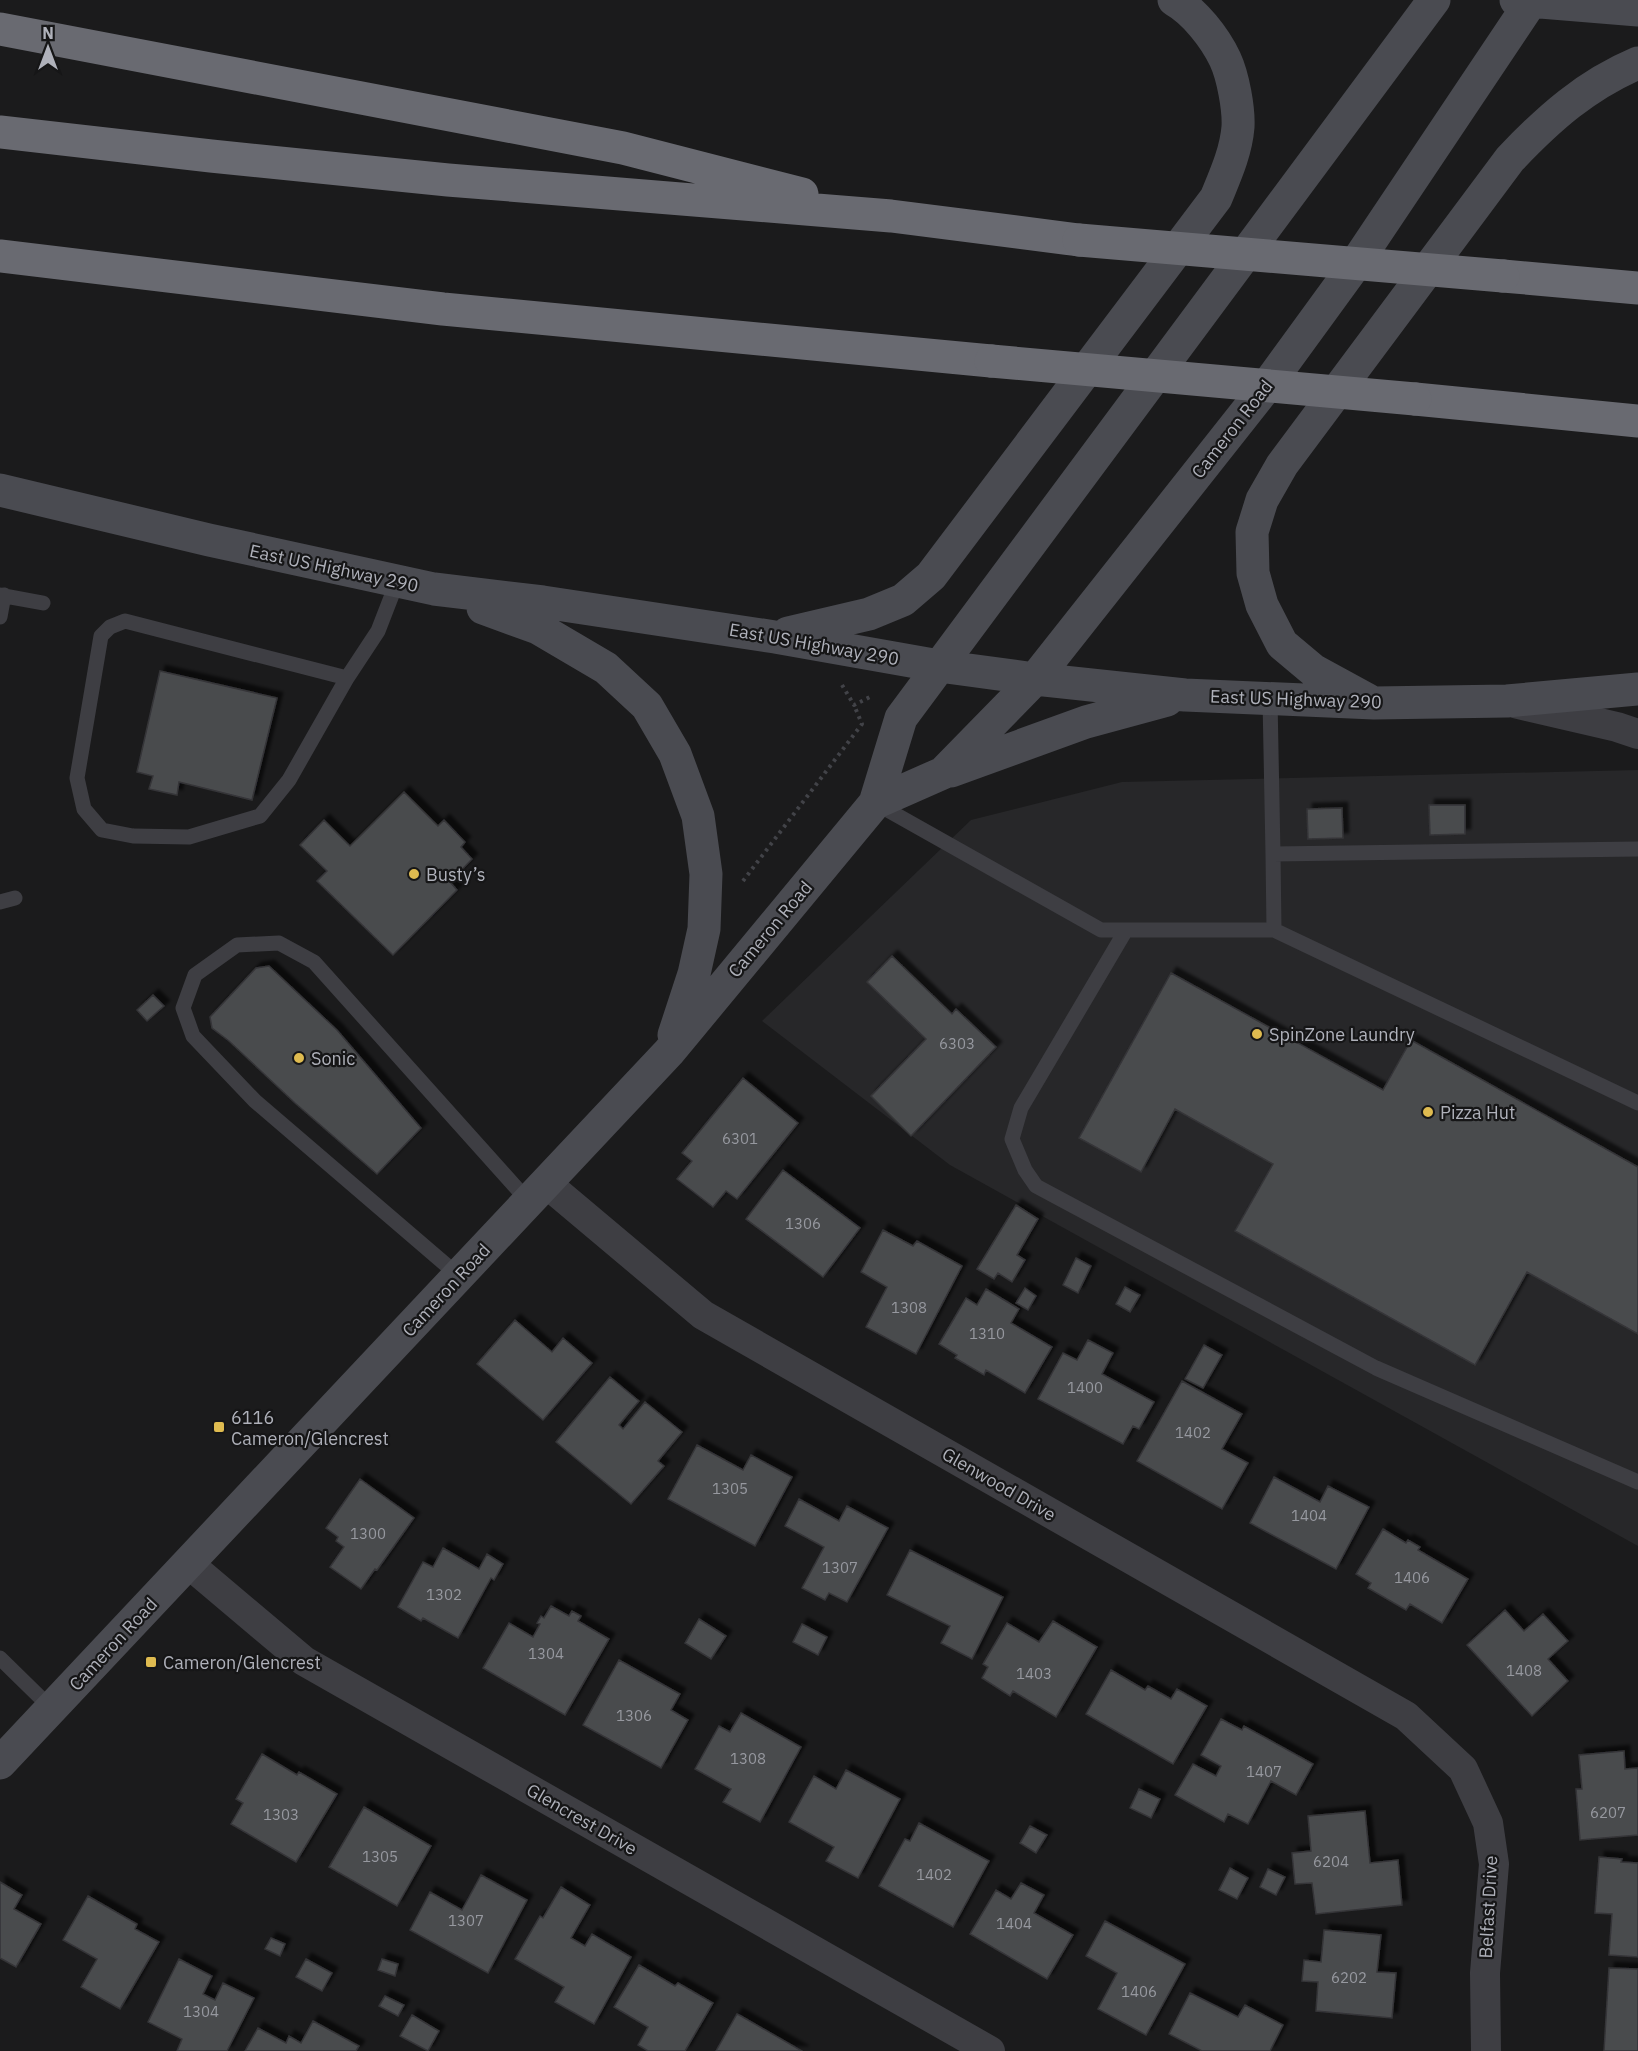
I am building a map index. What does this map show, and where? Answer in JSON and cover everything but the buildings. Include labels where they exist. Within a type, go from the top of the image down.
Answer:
[{"type":"highway","points":[[0,29],[623,148],[891,216]]},
{"type":"highway","points":[[0,132],[448,180],[891,216],[1079,240],[1638,288]]},
{"type":"highway","points":[[0,256],[432,308],[1638,421]]},
{"type":"main road","points":[[775,637],[869,614],[903,600],[932,576],[1216,198],[1229,165],[1238,127],[1235,95],[1226,60],[1205,29],[1174,0]]},
{"type":"main road","name":"Cameron Road","points":[[0,1763],[669,1052],[875,803],[901,718],[1434,0]]},
{"type":"main road","points":[[1527,0],[1638,10]]},
{"type":"main road","name":"Cameron Road","points":[[875,803],[943,773],[1035,679],[1269,383],[1352,269],[1527,0]]},
{"type":"main road","points":[[1374,703],[1313,670],[1282,645],[1262,605],[1253,573],[1252,532],[1262,500],[1282,465],[1510,159],[1542,125],[1582,93],[1638,63]]},
{"type":"main road","name":"East US Highway 290","points":[[0,490],[209,540],[434,589],[543,602],[775,637],[939,666],[1035,679],[1185,695],[1374,703],[1507,701],[1638,689]]},
{"type":"main road","points":[[434,589],[538,628],[606,668],[647,706],[675,754],[698,816],[706,874],[704,929],[694,974],[669,1052]]},
{"type":"main road","points":[[943,773],[1086,722],[1185,695]]},
{"type":"street","points":[[1507,701],[1638,734]]},
{"type":"street","name":"Glenwood Drive","points":[[538,1192],[703,1315],[1406,1716],[1464,1768]]},
{"type":"street","name":"Glencrest Drive","points":[[189,1564],[304,1661],[990,2051]]},
{"type":"street","name":"Belfast Drive","points":[[1464,1768],[1488,1823],[1494,1864],[1485,1973],[1486,2051]]},
{"type":"lane","points":[[347,678],[125,621],[110,627],[100,636],[77,778],[84,809],[102,830],[133,836],[189,837],[260,816],[289,780],[347,678],[378,631],[397,582]]},
{"type":"lane","points":[[0,616],[2,595],[43,603]]},
{"type":"lane","points":[[1270,699],[1274,930]]},
{"type":"lane","points":[[875,803],[1101,930],[1274,930],[1638,1103]]},
{"type":"lane","points":[[1273,854],[1638,849]]},
{"type":"lane","points":[[0,902],[15,898]]},
{"type":"lane","points":[[1126,930],[1021,1108],[1012,1139],[1025,1170],[1036,1186],[1376,1368],[1638,1482]]},
{"type":"lane","points":[[459,1276],[255,1101],[193,1036],[183,1008],[195,975],[237,945],[279,943],[314,962],[538,1192]]},
{"type":"lane","points":[[0,1658],[52,1709]]},
{"type":"path","points":[[738,887],[862,724],[854,705]]},
{"type":"shaded area","points":[[1638,770],[1638,1546],[950,1165],[762,1021],[971,820],[1122,782]]},
{"type":"place","name":"Busty’s","points":[[414,874]]},
{"type":"place","name":"SpinZone Laundry","points":[[1257,1034]]},
{"type":"place","name":"Sonic","points":[[299,1058]]},
{"type":"place","name":"Pizza Hut","points":[[1428,1112]]},
{"type":"place","name":"6116 Cameron/Glencrest","points":[[219,1427]]},
{"type":"place","name":"Cameron/Glencrest","points":[[151,1662]]}]
